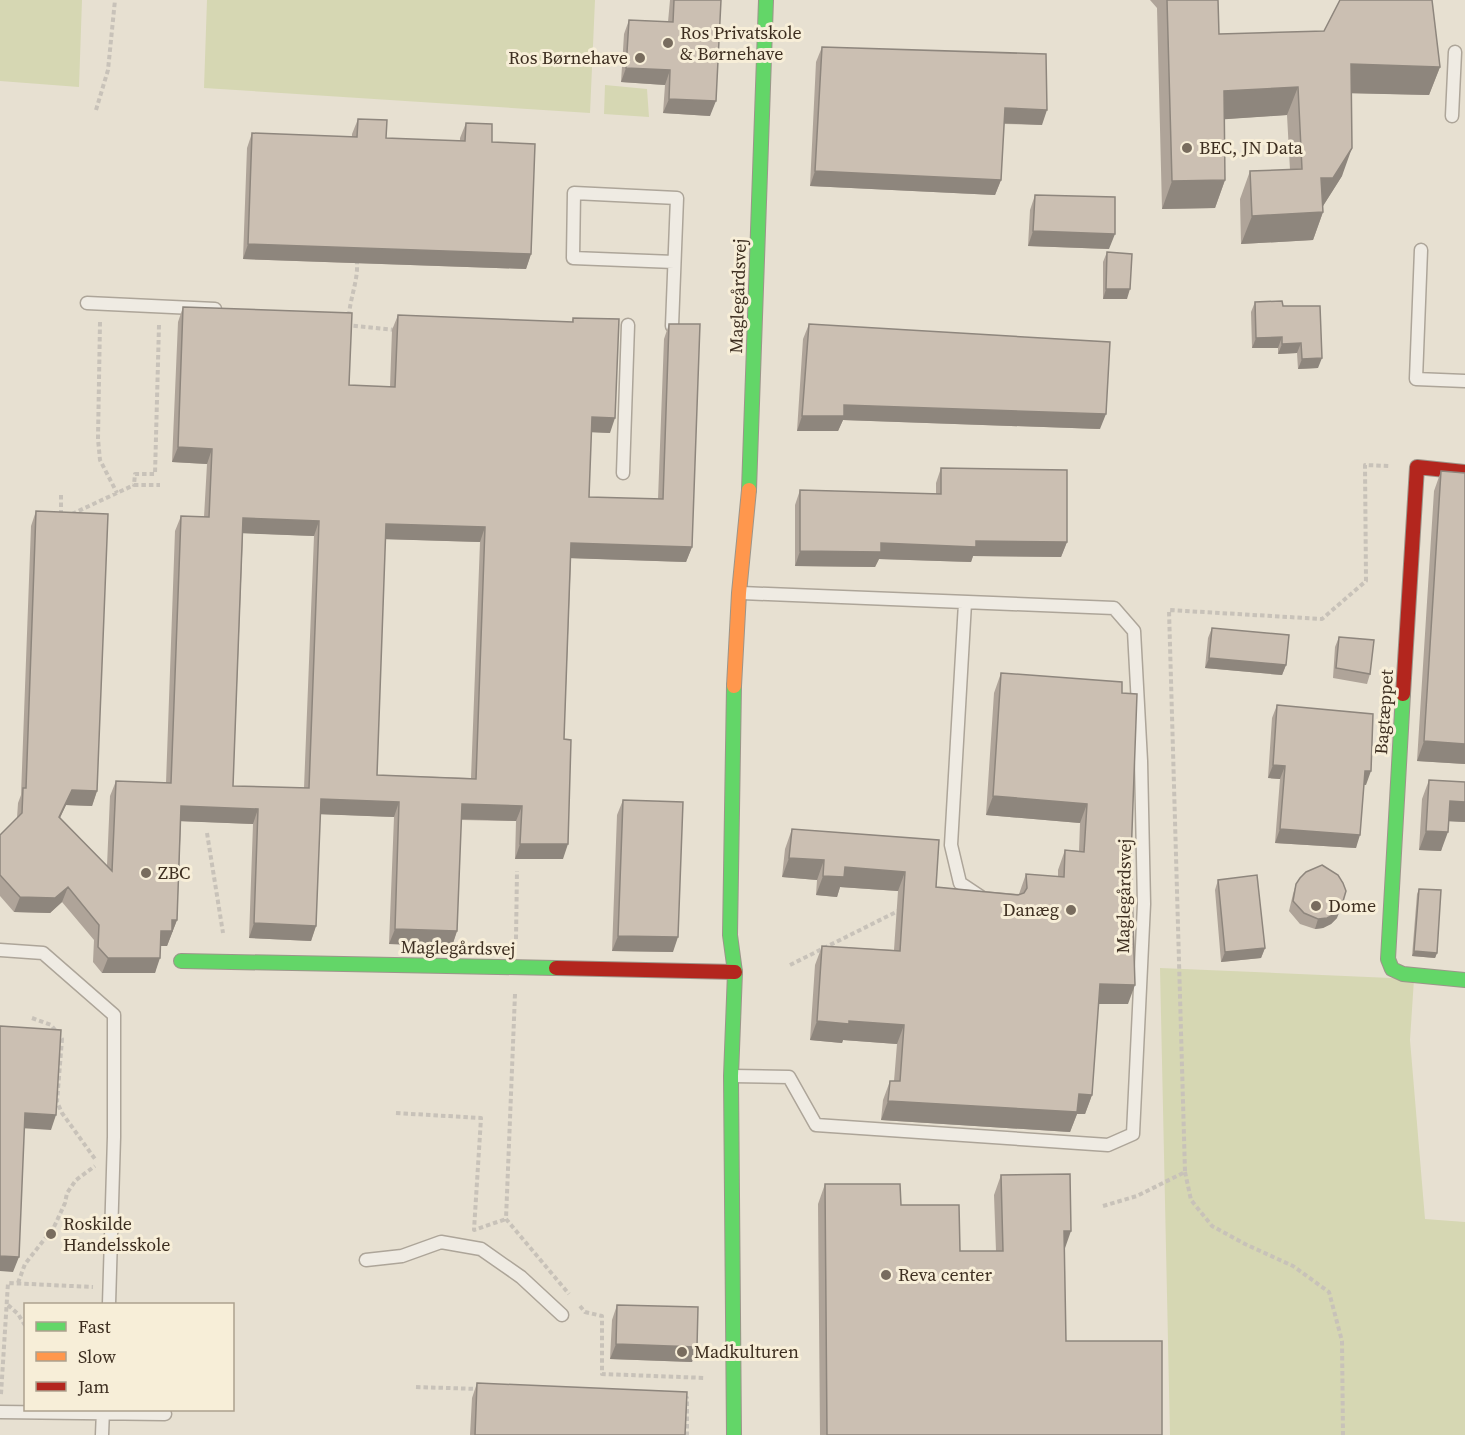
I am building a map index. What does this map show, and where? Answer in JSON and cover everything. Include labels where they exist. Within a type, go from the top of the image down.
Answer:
[{"type":"street","name":"Maglegårdsvej","points":[[734,1435],[731,1076],[735,972],[730,935],[732,716],[739,593],[749,491],[766,0]]},
{"type":"street","name":"Bagtæppet","points":[[1465,472],[1417,467],[1388,959],[1392,969],[1403,974],[1465,980]]},
{"type":"street","name":"Maglegårdsvej","points":[[181,961],[735,972]]},
{"type":"lane","points":[[1452,116],[1455,52]]},
{"type":"lane","points":[[672,326],[677,198],[574,193],[573,258],[674,262]]},
{"type":"lane","points":[[1421,250],[1416,379],[1465,381]]},
{"type":"lane","points":[[87,303],[226,309]]},
{"type":"lane","points":[[623,473],[628,325]]},
{"type":"lane","name":"Maglegårdsvej","points":[[731,1076],[789,1077],[816,1125],[1108,1145],[1133,1134],[1144,904],[1141,761],[1134,631],[1114,608],[739,593]]},
{"type":"lane","points":[[965,603],[951,844],[960,883],[987,901],[996,903]]},
{"type":"lane","points":[[0,950],[43,953],[114,1015],[114,1137],[109,1303]]},
{"type":"lane","points":[[366,1260],[402,1256],[441,1242],[482,1249],[520,1276],[562,1315]]},
{"type":"lane","points":[[0,1412],[165,1414]]},
{"type":"lane","points":[[102,1435],[103,1412]]},
{"type":"path","points":[[96,110],[108,70],[115,0]]},
{"type":"path","points":[[348,326],[357,263]]},
{"type":"path","points":[[100,304],[98,438],[100,460],[117,493]]},
{"type":"path","points":[[134,485],[135,474],[155,474],[159,306]]},
{"type":"path","points":[[342,324],[402,330]]},
{"type":"path","points":[[1343,1435],[1342,1341],[1329,1292],[1293,1266],[1212,1226],[1191,1200],[1185,1172],[1169,610],[1322,619],[1366,581],[1365,465]]},
{"type":"path","points":[[61,495],[61,520],[134,485],[160,485]]},
{"type":"path","points":[[207,833],[227,962]]},
{"type":"path","points":[[517,871],[516,968],[506,1219],[571,1295]]},
{"type":"path","points":[[790,965],[899,911],[904,906]]},
{"type":"path","points":[[32,1018],[51,1025],[62,1039],[57,1102],[62,1113],[95,1160],[94,1177]]},
{"type":"path","points":[[396,1113],[482,1118],[474,1230],[506,1219]]},
{"type":"path","points":[[18,1283],[25,1264],[54,1227],[76,1180],[95,1166]]},
{"type":"path","points":[[1103,1206],[1137,1196],[1185,1172]]},
{"type":"path","points":[[89,1287],[90,1276]]},
{"type":"path","points":[[0,1412],[8,1282],[110,1288]]},
{"type":"path","points":[[7,1304],[18,1314],[24,1324]]},
{"type":"path","points":[[578,1304],[585,1312],[602,1316],[602,1374],[734,1379]]},
{"type":"path","points":[[416,1387],[487,1390]]},
{"type":"path","points":[[675,1397],[687,1398],[687,1435]]},
{"type":"green space","points":[[0,0],[82,0],[79,87],[0,81]]},
{"type":"green space","points":[[207,0],[595,0],[590,113],[204,88]]},
{"type":"green space","points":[[605,85],[647,89],[649,117],[604,114]]},
{"type":"green space","points":[[1160,968],[1414,979],[1410,1040],[1425,1219],[1465,1222],[1465,1435],[1170,1435]]},
{"type":"building","points":[[674,0],[721,0],[716,101],[669,99],[670,70],[626,68],[629,20],[673,22]]},
{"type":"building","name":"BEC, JN Data","points":[[1167,0],[1218,0],[1219,34],[1324,31],[1340,0],[1432,0],[1440,67],[1351,64],[1352,148],[1333,178],[1321,178],[1323,212],[1252,216],[1250,171],[1302,169],[1298,87],[1224,91],[1225,180],[1172,181]]},
{"type":"building","points":[[822,47],[1046,54],[1047,110],[1005,108],[1001,180],[815,171]]},
{"type":"building","points":[[358,119],[387,120],[386,138],[465,141],[466,123],[492,124],[492,142],[535,144],[531,254],[248,244],[252,133],[357,137]]},
{"type":"building","points":[[1035,195],[1115,197],[1115,234],[1033,231]]},
{"type":"building","points":[[1107,252],[1132,254],[1130,289],[1106,289]]},
{"type":"building","points":[[1282,301],[1283,306],[1320,306],[1322,358],[1302,359],[1301,343],[1282,344],[1282,337],[1256,338],[1255,302]]},
{"type":"building","points":[[183,307],[352,313],[349,385],[395,387],[398,315],[573,322],[573,318],[619,319],[615,418],[592,417],[589,497],[663,499],[669,324],[700,324],[692,547],[571,543],[564,739],[571,740],[568,844],[520,844],[522,806],[462,804],[457,931],[395,929],[399,802],[321,799],[316,926],[254,923],[258,809],[181,806],[177,920],[172,920],[172,931],[161,931],[160,958],[108,958],[98,947],[99,925],[68,887],[55,898],[20,897],[0,875],[0,835],[22,813],[23,788],[26,788],[36,511],[108,514],[97,791],[72,790],[59,817],[112,871],[116,781],[171,783],[181,516],[209,517],[212,449],[178,447]],"holes":[[[243,518],[319,521],[309,788],[233,786]],[[386,524],[485,527],[476,779],[377,775]]]},
{"type":"building","points":[[809,324],[1110,342],[1106,414],[844,405],[844,416],[802,416]]},
{"type":"building","points":[[941,468],[1067,470],[1067,542],[976,541],[976,547],[881,543],[881,552],[800,551],[800,490],[941,494]]},
{"type":"building","points":[[1441,471],[1465,473],[1465,744],[1424,741]]},
{"type":"building","points":[[1212,628],[1289,635],[1286,665],[1209,658]]},
{"type":"building","points":[[1339,637],[1374,640],[1370,674],[1336,668]]},
{"type":"building","name":"Danæg","points":[[1001,673],[1122,682],[1122,693],[1137,694],[1131,858],[1135,985],[1100,984],[1092,1095],[1079,1094],[1077,1112],[888,1101],[890,1081],[900,1081],[904,1025],[817,1021],[822,946],[900,951],[905,872],[845,867],[844,877],[823,876],[824,860],[789,858],[792,829],[939,840],[936,887],[1018,895],[1024,893],[1027,888],[1026,874],[1064,877],[1065,850],[1084,852],[1087,804],[993,796]]},
{"type":"building","points":[[1277,705],[1373,714],[1371,771],[1365,771],[1360,835],[1280,829],[1285,766],[1273,765]]},
{"type":"building","points":[[1429,780],[1465,782],[1465,802],[1450,801],[1448,832],[1426,831]]},
{"type":"building","points":[[623,800],[683,802],[678,937],[618,936]]},
{"type":"building","name":"Dome","points":[[1322,865],[1338,875],[1346,891],[1341,908],[1335,914],[1318,919],[1304,913],[1293,901],[1296,884],[1300,878],[1306,872]]},
{"type":"building","points":[[1257,875],[1265,948],[1225,952],[1218,880]]},
{"type":"building","points":[[1419,889],[1441,890],[1437,953],[1414,951]]},
{"type":"building","points":[[0,1026],[61,1030],[56,1115],[25,1113],[19,1257],[0,1256]]},
{"type":"building","name":"Reva center","points":[[1070,1174],[1071,1231],[1064,1231],[1066,1341],[1162,1341],[1162,1435],[827,1435],[825,1184],[900,1184],[901,1205],[959,1205],[960,1251],[1003,1251],[1001,1175]]},
{"type":"building","points":[[617,1305],[698,1307],[697,1347],[616,1344]]},
{"type":"building","points":[[477,1383],[687,1392],[685,1435],[475,1435]]},
{"type":"traffic: fast","points":[[749,490],[766,0]]},
{"type":"traffic: fast","points":[[734,686],[730,935],[735,972],[731,1076],[734,1435]]},
{"type":"traffic: fast","points":[[1403,694],[1388,959],[1392,969],[1403,974],[1465,980]]},
{"type":"traffic: fast","points":[[181,961],[556,968]]},
{"type":"traffic: slow","points":[[734,686],[739,593],[749,490]]},
{"type":"traffic: jam","points":[[1403,694],[1417,467],[1465,472]]},
{"type":"traffic: jam","points":[[556,968],[735,972]]},
{"type":"place","name":"Ros Privatskole & Børnehave","points":[[668,43]]},
{"type":"place","name":"Ros Børnehave","points":[[640,58]]},
{"type":"place","name":"BEC, JN Data","points":[[1187,148]]},
{"type":"place","name":"ZBC","points":[[146,873]]},
{"type":"place","name":"Dome","points":[[1316,906]]},
{"type":"place","name":"Danæg","points":[[1071,910]]},
{"type":"place","name":"Roskilde Handelsskole","points":[[51,1234]]},
{"type":"place","name":"Reva center","points":[[886,1275]]},
{"type":"place","name":"Madkulturen","points":[[682,1352]]}]
